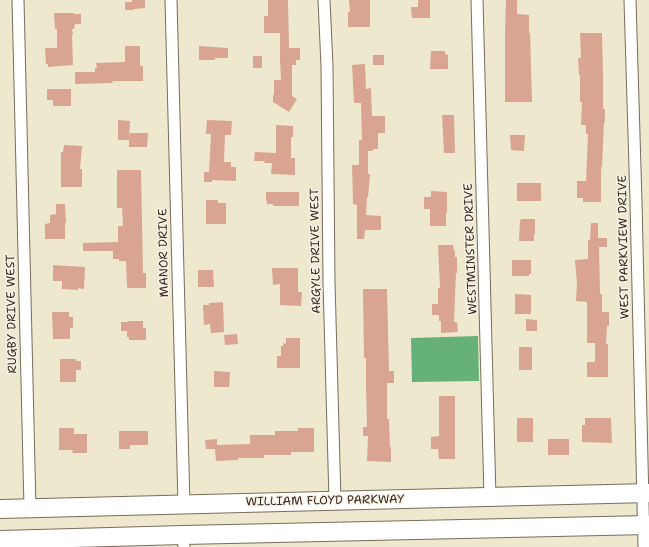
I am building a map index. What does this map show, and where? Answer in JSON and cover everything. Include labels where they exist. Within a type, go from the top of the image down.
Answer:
[{"type":"highway","name":"WILLIAM FLOYD PARKWAY","points":[[0,509],[646,493]]},
{"type":"highway","points":[[0,540],[31,543],[183,541],[646,525]]},
{"type":"street","name":"RUGBY DRIVE WEST","points":[[18,0],[30,508]]},
{"type":"street","name":"MANOR DRIVE","points":[[171,0],[184,505]]},
{"type":"street","name":"ARGYLE DRIVE WEST","points":[[324,0],[334,501]]},
{"type":"street","name":"WESTMINSTER DRIVE","points":[[477,0],[490,497]]},
{"type":"street","name":"WEST PARKVIEW DRIVE","points":[[630,0],[646,493],[644,547]]},
{"type":"green space","points":[[478,336],[479,381],[412,382],[411,338]]},
{"type":"building","points":[[132,0],[145,0],[145,8],[125,10],[125,2],[132,2]]},
{"type":"building","points":[[268,0],[288,0],[289,48],[300,48],[300,60],[296,60],[296,65],[292,65],[292,96],[297,99],[289,112],[273,102],[274,80],[281,80],[280,33],[264,33],[264,16],[268,16]]},
{"type":"building","points":[[349,0],[370,0],[370,27],[348,27],[348,12],[350,12]]},
{"type":"building","points":[[418,0],[430,0],[430,18],[412,18],[411,7],[418,7]]},
{"type":"building","points":[[506,0],[517,0],[517,14],[529,15],[532,102],[505,102]]},
{"type":"building","points":[[54,13],[81,14],[81,24],[75,24],[74,29],[72,29],[73,65],[48,67],[48,64],[46,64],[45,48],[57,48],[57,29],[55,29]]},
{"type":"building","points":[[580,33],[602,33],[603,109],[605,109],[605,122],[601,167],[601,202],[583,202],[583,198],[577,198],[577,181],[586,181],[588,134],[586,134],[586,125],[581,125],[582,102],[580,102],[580,75],[578,58],[581,58]]},
{"type":"building","points":[[125,46],[140,46],[140,66],[143,66],[143,81],[112,81],[113,83],[75,84],[75,72],[95,72],[95,68],[97,68],[96,63],[125,62]]},
{"type":"building","points":[[199,46],[228,48],[228,58],[199,60]]},
{"type":"building","points":[[431,51],[445,51],[445,54],[448,55],[448,69],[430,69]]},
{"type":"building","points":[[373,55],[384,55],[384,65],[373,65]]},
{"type":"building","points":[[253,56],[262,56],[262,68],[253,68]]},
{"type":"building","points":[[365,64],[366,89],[371,88],[372,116],[385,116],[385,133],[378,133],[378,149],[368,151],[368,174],[370,174],[366,215],[381,216],[381,230],[365,230],[364,239],[357,239],[357,205],[353,204],[352,165],[359,165],[359,140],[362,140],[361,103],[354,103],[352,65]]},
{"type":"building","points":[[47,89],[71,89],[71,106],[53,106],[53,100],[47,100]]},
{"type":"building","points":[[442,115],[454,115],[455,153],[444,153]]},
{"type":"building","points":[[118,120],[130,121],[129,140],[118,140]]},
{"type":"building","points":[[207,120],[232,121],[231,135],[225,135],[224,162],[231,162],[231,167],[236,167],[236,181],[212,180],[212,182],[204,182],[204,172],[209,172],[211,134],[206,134]]},
{"type":"building","points":[[276,125],[293,126],[293,137],[291,137],[291,158],[295,158],[295,175],[271,174],[272,163],[264,163],[265,161],[254,161],[255,152],[276,153]]},
{"type":"building","points":[[129,133],[148,133],[147,147],[129,147]]},
{"type":"building","points":[[510,135],[525,135],[524,151],[511,150]]},
{"type":"building","points":[[64,145],[82,146],[80,169],[82,169],[82,187],[61,187],[61,152],[63,152]]},
{"type":"building","points":[[117,170],[141,170],[143,273],[146,273],[146,288],[127,287],[126,261],[113,259],[113,251],[83,251],[83,243],[118,242],[118,226],[123,226],[122,208],[117,208]]},
{"type":"building","points":[[517,183],[541,183],[541,201],[517,201]]},
{"type":"building","points":[[431,191],[447,192],[446,226],[430,226],[430,209],[424,209],[424,197],[431,197]]},
{"type":"building","points":[[266,192],[299,192],[299,206],[273,206],[273,204],[267,204]]},
{"type":"building","points":[[206,200],[218,200],[218,203],[226,203],[226,224],[206,224]]},
{"type":"building","points":[[56,204],[65,204],[65,239],[45,239],[45,224],[50,223],[50,215],[56,214]]},
{"type":"building","points":[[521,219],[535,219],[534,241],[519,241]]},
{"type":"building","points":[[591,223],[598,223],[598,238],[607,238],[607,247],[599,247],[602,312],[609,312],[609,326],[607,326],[606,344],[608,344],[608,377],[587,377],[587,362],[595,362],[595,343],[587,343],[587,302],[576,301],[577,284],[575,260],[588,259],[588,240],[590,240]]},
{"type":"building","points":[[438,245],[453,245],[455,257],[457,257],[454,322],[457,322],[458,332],[441,333],[441,321],[439,321],[439,315],[432,315],[432,304],[438,304],[438,288],[440,288]]},
{"type":"building","points":[[512,260],[531,260],[531,274],[529,274],[529,276],[512,276]]},
{"type":"building","points":[[53,265],[85,267],[84,289],[62,289],[62,281],[53,281]]},
{"type":"building","points":[[272,268],[298,268],[298,292],[302,292],[301,306],[280,305],[280,284],[273,285]]},
{"type":"building","points":[[198,270],[213,270],[214,287],[198,287]]},
{"type":"building","points":[[363,289],[387,289],[389,371],[394,371],[394,383],[387,383],[387,419],[389,419],[391,462],[367,461],[368,436],[363,436],[363,427],[367,427]]},
{"type":"building","points":[[515,294],[531,295],[531,314],[515,314]]},
{"type":"building","points":[[223,302],[224,332],[211,333],[210,324],[204,325],[203,305]]},
{"type":"building","points":[[52,312],[69,312],[69,317],[73,317],[73,328],[70,328],[70,339],[53,339]]},
{"type":"building","points":[[526,319],[537,320],[537,331],[526,331]]},
{"type":"building","points":[[143,321],[143,328],[146,328],[146,340],[129,340],[129,337],[127,337],[127,331],[121,331],[121,322]]},
{"type":"building","points":[[237,334],[238,344],[225,345],[224,335]]},
{"type":"building","points":[[286,338],[300,338],[300,368],[277,368],[277,356],[281,356],[281,346],[283,346],[283,343],[286,344]]},
{"type":"building","points":[[519,347],[532,347],[532,370],[519,370]]},
{"type":"building","points":[[60,359],[76,359],[76,361],[81,361],[81,370],[76,370],[76,382],[60,382]]},
{"type":"building","points":[[214,371],[230,372],[229,387],[214,387]]},
{"type":"building","points":[[439,396],[455,396],[455,459],[439,459],[438,449],[431,449],[431,437],[439,436]]},
{"type":"building","points":[[517,418],[533,418],[533,442],[517,442]]},
{"type":"building","points":[[585,418],[611,418],[612,443],[582,442],[582,425],[585,425]]},
{"type":"building","points":[[59,428],[74,428],[74,434],[87,434],[87,453],[72,453],[73,450],[59,450]]},
{"type":"building","points":[[298,428],[314,428],[314,452],[291,452],[291,455],[264,455],[264,458],[238,458],[238,460],[216,461],[215,449],[206,449],[205,440],[217,439],[217,445],[250,444],[250,435],[275,435],[275,431],[298,431]]},
{"type":"building","points":[[119,431],[148,431],[148,445],[130,445],[130,449],[119,449]]},
{"type":"building","points":[[548,439],[569,439],[569,455],[548,455]]}]
